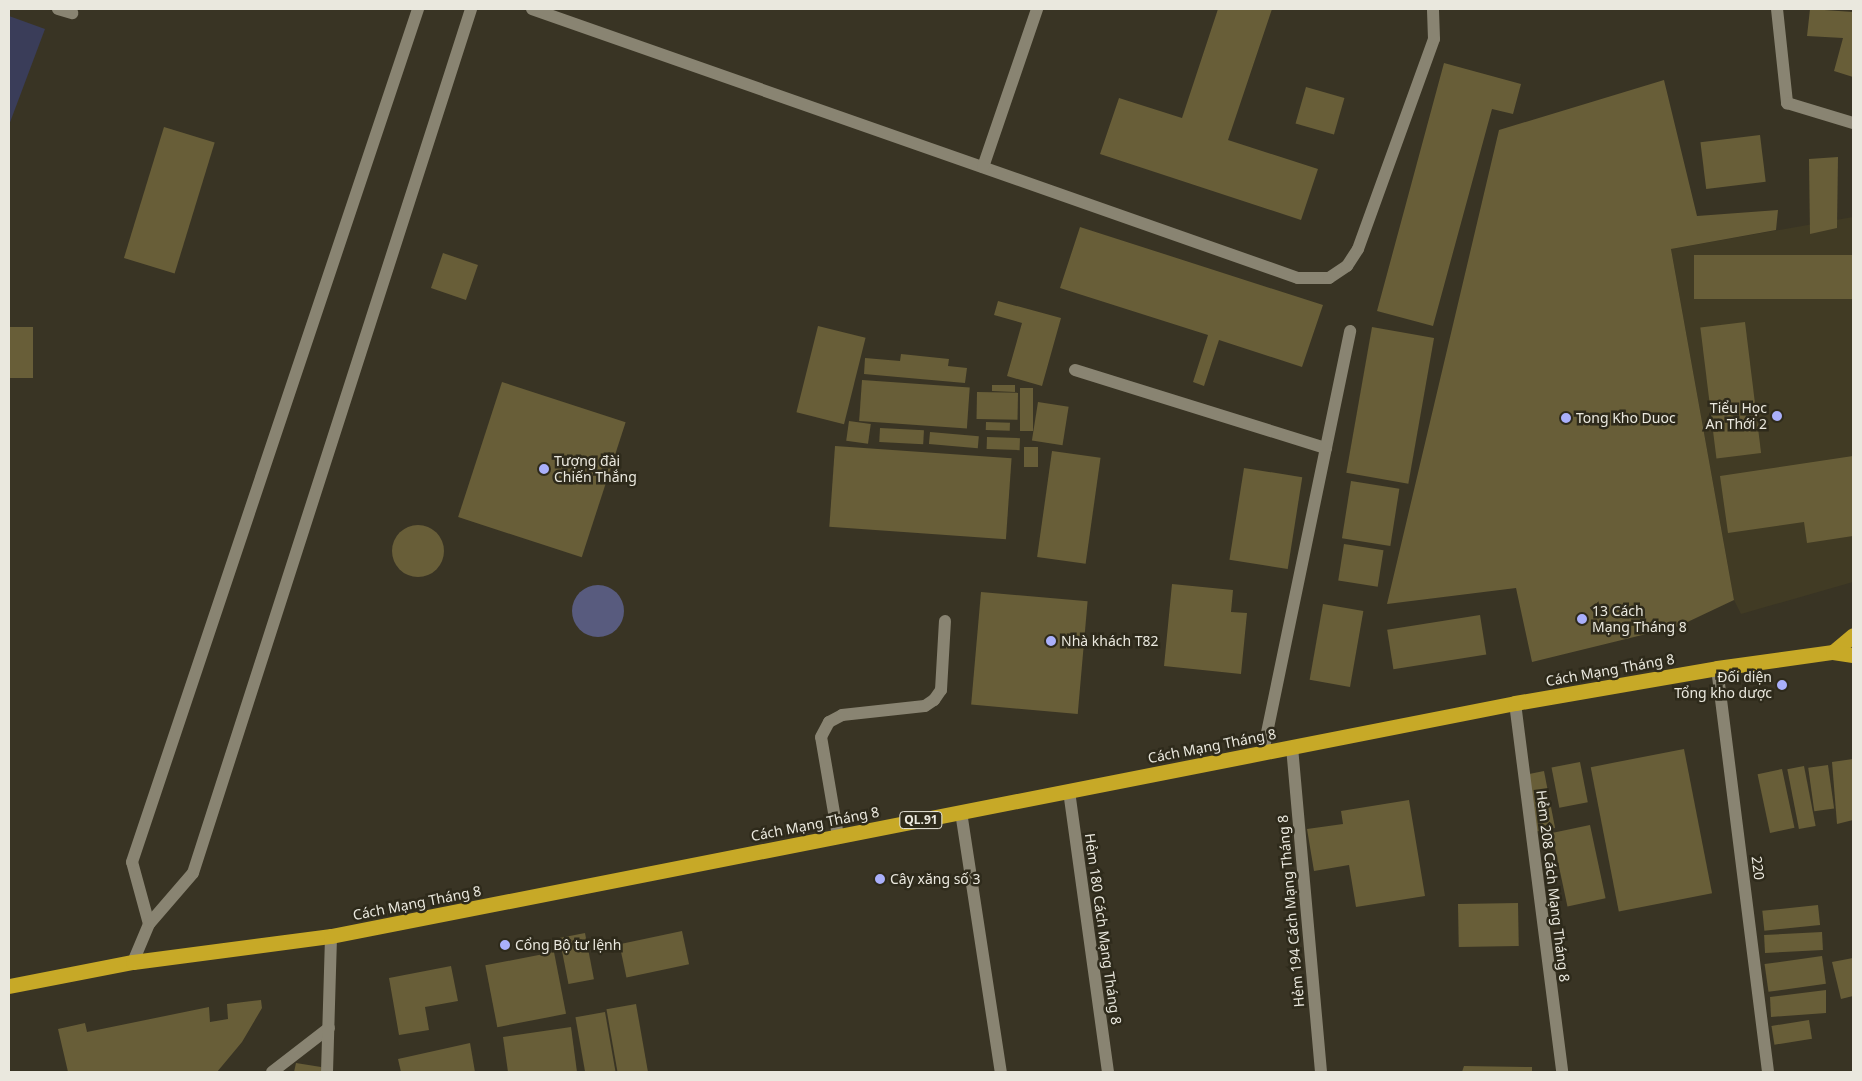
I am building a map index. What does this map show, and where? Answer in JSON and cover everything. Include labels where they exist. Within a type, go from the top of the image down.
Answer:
[{"type":"highway","points":[[1833,652],[1853,634]]},
{"type":"highway","name":"Cách Mạng Tháng 8","points":[[9,986],[133,962],[331,936],[1515,703],[1717,668],[1833,652],[1853,655]]},
{"type":"street","points":[[58,9],[72,13]]},
{"type":"street","points":[[149,924],[132,862],[418,9]]},
{"type":"street","points":[[133,962],[149,924],[193,873],[471,9]]},
{"type":"street","points":[[532,9],[1298,278],[1328,278],[1347,266],[1358,249],[1434,39],[1433,9]]},
{"type":"street","points":[[983,167],[1037,9]]},
{"type":"street","points":[[1777,9],[1787,103],[1853,123]]},
{"type":"street","points":[[1263,752],[1350,331]]},
{"type":"street","points":[[1075,370],[1326,448]]},
{"type":"street","points":[[838,836],[821,737],[829,722],[842,715],[925,706],[934,700],[941,690],[945,622]]},
{"type":"street","name":"220","points":[[1717,668],[1768,1072]]},
{"type":"street","name":"Hẻm 208 Cách Mạng Tháng 8","points":[[1515,703],[1562,1072]]},
{"type":"street","name":"Hẻm 194 Cách Mạng Tháng 8","points":[[1292,747],[1321,1072]]},
{"type":"street","name":"Hẻm 180 Cách Mạng Tháng 8","points":[[1069,791],[1108,1072]]},
{"type":"street","points":[[961,812],[1001,1072]]},
{"type":"street","points":[[327,1072],[331,936]]},
{"type":"street","points":[[272,1072],[328,1028]]},
{"type":"shaded area","points":[[9,16],[45,29],[9,125]]},
{"type":"shaded area","name":"Tiểu Học An Thới 2","points":[[1853,217],[1853,582],[1741,614],[1734,600],[1671,249]]},
{"type":"shaded area","points":[[593,585],[603,585],[613,589],[620,596],[624,611],[620,626],[613,633],[603,637],[593,637],[583,633],[576,626],[572,616],[572,606],[576,596],[583,589]]},
{"type":"building","points":[[1218,9],[1272,9],[1228,140],[1318,169],[1301,220],[1100,154],[1119,98],[1182,118]]},
{"type":"building","points":[[1810,9],[1853,12],[1853,77],[1834,71],[1843,38],[1807,36]]},
{"type":"building","points":[[1444,63],[1521,84],[1513,114],[1492,109],[1433,326],[1377,311]]},
{"type":"building","name":"Tong Kho Duoc","points":[[1664,80],[1697,216],[1778,210],[1776,230],[1671,249],[1734,600],[1679,626],[1532,662],[1516,588],[1387,604],[1499,130]]},
{"type":"building","points":[[1306,87],[1344,98],[1334,135],[1296,124]]},
{"type":"building","points":[[164,127],[215,142],[175,274],[124,258]]},
{"type":"building","points":[[1760,135],[1766,182],[1706,189],[1700,142]]},
{"type":"building","points":[[1838,157],[1837,228],[1810,234],[1809,159]]},
{"type":"building","points":[[1080,227],[1323,305],[1302,367],[1219,340],[1204,386],[1193,382],[1208,335],[1060,288]]},
{"type":"building","points":[[443,253],[478,265],[466,300],[431,288]]},
{"type":"building","points":[[1694,255],[1853,255],[1853,299],[1694,299]]},
{"type":"building","points":[[998,301],[1061,318],[1042,386],[1007,376],[1022,323],[994,315]]},
{"type":"building","points":[[1745,322],[1761,453],[1716,459],[1700,327]]},
{"type":"building","points":[[818,326],[866,338],[844,424],[796,412]]},
{"type":"building","points":[[9,327],[33,327],[33,378],[9,378]]},
{"type":"building","points":[[1372,327],[1434,338],[1408,484],[1346,473]]},
{"type":"building","points":[[901,354],[949,359],[948,366],[967,368],[965,383],[864,374],[865,358],[900,361]]},
{"type":"building","points":[[862,380],[970,388],[967,428],[859,421]]},
{"type":"building","points":[[502,382],[626,422],[582,557],[458,517]]},
{"type":"building","points":[[992,385],[1015,385],[1015,392],[992,391]]},
{"type":"building","points":[[1020,388],[1033,388],[1033,431],[1020,431]]},
{"type":"building","points":[[977,392],[1018,393],[1018,420],[977,419]]},
{"type":"building","points":[[1038,402],[1069,407],[1063,445],[1032,441]]},
{"type":"building","points":[[849,421],[871,424],[868,444],[846,441]]},
{"type":"building","points":[[986,422],[1010,423],[1010,431],[986,430]]},
{"type":"building","points":[[880,428],[924,430],[923,444],[879,442]]},
{"type":"building","points":[[930,432],[979,436],[978,448],[929,444]]},
{"type":"building","points":[[987,437],[1020,438],[1020,450],[987,449]]},
{"type":"building","points":[[835,446],[1012,458],[1006,539],[829,527]]},
{"type":"building","points":[[1024,447],[1038,447],[1038,467],[1024,467]]},
{"type":"building","points":[[1052,451],[1101,458],[1086,564],[1037,557]]},
{"type":"building","points":[[1853,456],[1853,536],[1807,543],[1804,522],[1728,533],[1720,476]]},
{"type":"building","points":[[1244,468],[1302,477],[1288,569],[1229,560]]},
{"type":"building","points":[[1351,481],[1399,489],[1390,546],[1342,538]]},
{"type":"building","points":[[413,525],[423,525],[437,532],[444,546],[444,556],[437,570],[423,577],[413,577],[403,573],[396,566],[392,556],[392,546],[396,536],[403,529]]},
{"type":"building","points":[[1344,544],[1384,550],[1378,587],[1338,581]]},
{"type":"building","points":[[1172,584],[1233,590],[1231,612],[1247,613],[1241,674],[1164,666]]},
{"type":"building","points":[[981,592],[1088,601],[1078,714],[971,705]]},
{"type":"building","points":[[1323,604],[1363,611],[1350,687],[1310,680]]},
{"type":"building","points":[[1480,615],[1486,655],[1393,669],[1387,630]]},
{"type":"building","points":[[1684,749],[1712,893],[1619,911],[1591,767]]},
{"type":"building","points":[[1853,759],[1853,820],[1837,824],[1832,762]]},
{"type":"building","points":[[1580,762],[1588,802],[1559,808],[1552,768]]},
{"type":"building","points":[[1828,765],[1834,809],[1814,811],[1808,768]]},
{"type":"building","points":[[1804,766],[1816,826],[1799,829],[1787,769]]},
{"type":"building","points":[[1782,769],[1794,828],[1770,833],[1758,774]]},
{"type":"building","points":[[1544,771],[1555,828],[1536,832],[1525,775]]},
{"type":"building","points":[[1409,800],[1425,896],[1356,907],[1349,865],[1314,871],[1307,829],[1343,824],[1341,811]]},
{"type":"building","points":[[1590,825],[1606,898],[1567,906],[1552,833]]},
{"type":"building","points":[[1518,903],[1519,946],[1459,947],[1458,904]]},
{"type":"building","points":[[1818,905],[1820,925],[1764,931],[1762,911]]},
{"type":"building","points":[[682,931],[689,964],[626,978],[619,944]]},
{"type":"building","points":[[1822,932],[1823,950],[1765,953],[1764,935]]},
{"type":"building","points":[[585,933],[594,979],[568,984],[559,938]]},
{"type":"building","points":[[554,952],[566,1014],[497,1027],[485,965]]},
{"type":"building","points":[[1822,956],[1826,984],[1768,992],[1765,964]]},
{"type":"building","points":[[1853,958],[1853,996],[1841,999],[1832,962]]},
{"type":"building","points":[[451,966],[458,1001],[425,1007],[429,1030],[399,1035],[389,978]]},
{"type":"building","points":[[1826,990],[1826,1013],[1771,1017],[1770,997]]},
{"type":"building","points":[[261,1000],[262,1008],[242,1042],[217,1072],[68,1072],[58,1029],[85,1023],[87,1032],[209,1007],[210,1022],[228,1019],[227,1004]]},
{"type":"building","points":[[636,1004],[648,1072],[618,1072],[606,1009]]},
{"type":"building","points":[[605,1012],[616,1072],[585,1072],[575,1017]]},
{"type":"building","points":[[1809,1020],[1812,1039],[1774,1045],[1771,1026]]},
{"type":"building","points":[[571,1027],[577,1072],[508,1072],[503,1037]]},
{"type":"building","points":[[470,1043],[475,1072],[401,1072],[398,1059]]},
{"type":"building","points":[[296,1063],[321,1067],[321,1072],[294,1072]]},
{"type":"building","points":[[1464,1066],[1532,1067],[1532,1072],[1462,1072]]},
{"type":"place","name":"Tiểu Học An Thới 2","points":[[1777,416]]},
{"type":"place","name":"Tong Kho Duoc","points":[[1566,418]]},
{"type":"place","name":"Tượng đài Chiến Thắng","points":[[544,469]]},
{"type":"place","name":"13 Cách Mạng Tháng 8","points":[[1582,619]]},
{"type":"place","name":"Nhà khách T82","points":[[1051,641]]},
{"type":"place","name":"Đối diện Tổng kho dược","points":[[1782,685]]},
{"type":"place","name":"Cây xăng số 3","points":[[880,879]]},
{"type":"place","name":"Cổng Bộ tư lệnh","points":[[505,945]]}]
